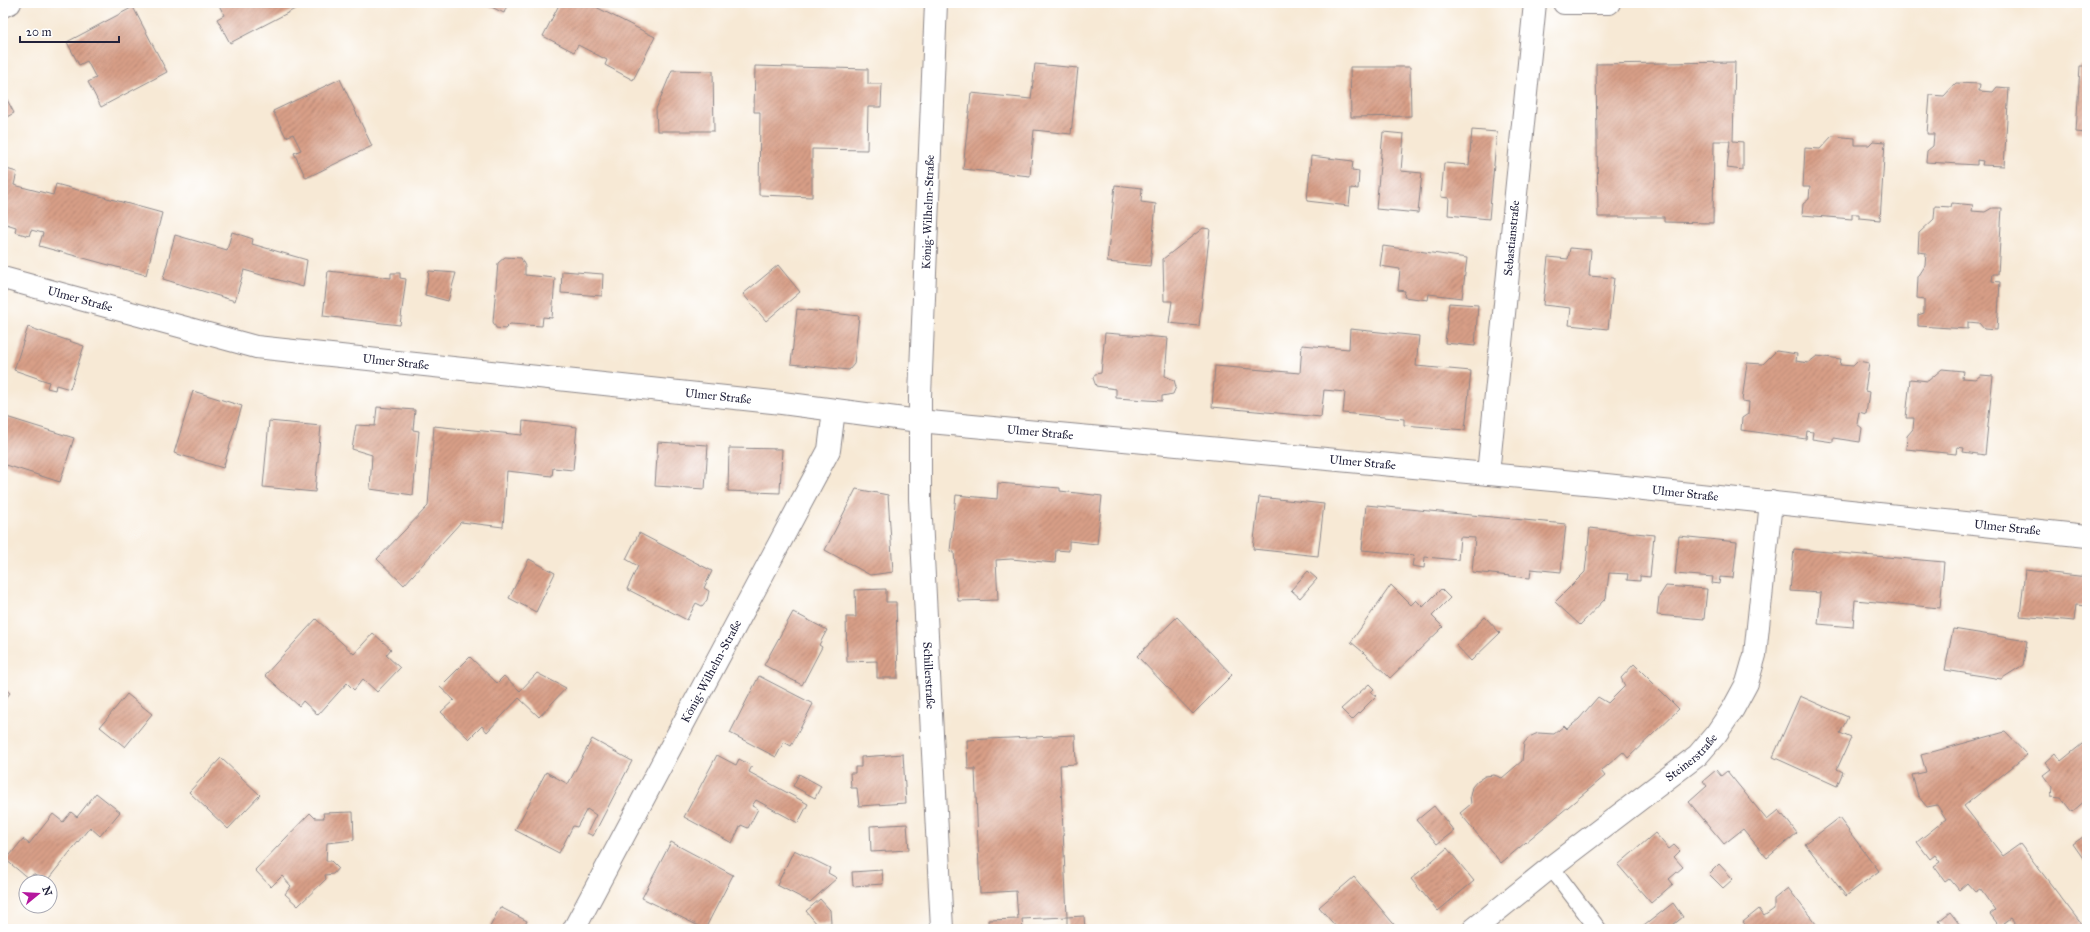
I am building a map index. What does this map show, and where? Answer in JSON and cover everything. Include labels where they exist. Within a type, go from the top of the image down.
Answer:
[{"type":"street","points":[[3,6],[10,3]]},
{"type":"street","name":"König-Wilhelm-Straße","points":[[919,421],[936,3]]},
{"type":"street","name":"Sebastianstraße","points":[[1488,474],[1535,3]]},
{"type":"street","points":[[1564,3],[1609,3]]},
{"type":"street","name":"Ulmer Straße","points":[[3,278],[157,322],[256,347],[834,410],[919,421],[1488,474],[1771,502],[2087,536]]},
{"type":"street","name":"König-Wilhelm-Straße","points":[[574,929],[829,450],[834,410]]},
{"type":"street","name":"Schillerstraße","points":[[919,421],[920,500],[942,929]]},
{"type":"street","name":"Steinerstraße","points":[[1474,929],[1551,867],[1698,755],[1716,734],[1733,709],[1747,683],[1755,656],[1771,502]]},
{"type":"lane","points":[[1551,867],[1598,929]]},
{"type":"building","points":[[218,3],[292,3],[295,9],[230,43],[217,19],[224,15]]},
{"type":"building","points":[[483,3],[508,3],[504,13]]},
{"type":"building","points":[[560,3],[588,3],[655,37],[633,80],[605,65],[607,60],[578,45],[574,52],[543,36]]},
{"type":"building","points":[[133,7],[167,72],[101,107],[88,82],[96,78],[87,61],[79,65],[67,42]]},
{"type":"building","points":[[1735,62],[1733,141],[1743,142],[1743,170],[1727,168],[1730,141],[1714,141],[1713,223],[1664,222],[1664,217],[1598,217],[1596,64]]},
{"type":"building","points":[[1035,64],[1078,68],[1071,134],[1034,130],[1030,176],[963,169],[971,93],[1031,99]]},
{"type":"building","points":[[755,66],[868,69],[868,84],[882,84],[881,107],[868,107],[867,150],[812,149],[812,197],[759,195],[760,112],[754,112]]},
{"type":"building","points":[[2080,66],[2087,66],[2087,133],[2076,132]]},
{"type":"building","points":[[1350,67],[1410,67],[1411,116],[1351,117]]},
{"type":"building","points":[[672,70],[713,71],[714,131],[657,131],[656,109]]},
{"type":"building","points":[[340,79],[372,146],[306,178],[294,153],[301,150],[293,134],[286,137],[273,111]]},
{"type":"building","points":[[1956,83],[1980,84],[1979,91],[1993,92],[1997,87],[2009,88],[2004,166],[1982,165],[1983,161],[1977,160],[1977,165],[1926,162],[1927,151],[1933,146],[1934,134],[1927,134],[1930,95],[1944,96]]},
{"type":"building","points":[[3,92],[14,113],[3,119]]},
{"type":"building","points":[[1472,130],[1497,132],[1489,219],[1448,215],[1449,198],[1441,197],[1444,163],[1469,165]]},
{"type":"building","points":[[1383,132],[1404,134],[1401,171],[1422,173],[1418,213],[1376,209]]},
{"type":"building","points":[[1832,136],[1855,138],[1855,145],[1869,145],[1873,141],[1885,142],[1880,220],[1859,218],[1859,214],[1852,214],[1852,219],[1802,215],[1803,204],[1809,199],[1810,187],[1803,187],[1805,148],[1820,149]]},
{"type":"building","points":[[1311,156],[1353,161],[1352,170],[1359,171],[1358,189],[1351,188],[1349,206],[1307,201]]},
{"type":"building","points":[[3,168],[17,172],[14,185],[53,195],[56,184],[162,213],[146,275],[39,246],[43,233],[31,230],[29,236],[15,232],[16,227],[3,223]]},
{"type":"building","points":[[1115,185],[1142,188],[1141,202],[1156,204],[1150,266],[1107,262]]},
{"type":"building","points":[[1952,203],[1973,205],[1972,211],[1985,212],[1992,208],[2002,208],[1998,274],[1993,274],[1992,281],[2000,282],[1997,330],[1984,329],[1979,323],[1968,322],[1968,329],[1918,326],[1918,315],[1924,313],[1924,299],[1917,298],[1918,277],[1925,266],[1926,253],[1918,252],[1919,233],[1934,219],[1935,206],[1951,207]]},
{"type":"building","points":[[1203,228],[1210,229],[1199,326],[1169,323],[1172,301],[1164,301],[1163,259]]},
{"type":"building","points":[[232,232],[253,239],[252,244],[307,260],[303,287],[244,270],[235,301],[163,279],[175,235],[227,250]]},
{"type":"building","points":[[1383,246],[1467,258],[1462,298],[1429,294],[1428,300],[1404,297],[1405,291],[1398,290],[1400,269],[1380,266]]},
{"type":"building","points":[[1570,248],[1591,250],[1589,276],[1614,278],[1608,329],[1569,325],[1571,308],[1543,305],[1548,257],[1568,259]]},
{"type":"building","points":[[505,257],[521,258],[525,266],[525,275],[555,278],[552,318],[543,317],[542,326],[510,324],[505,329],[496,328],[493,322],[498,263]]},
{"type":"building","points":[[778,265],[800,292],[766,321],[743,294]]},
{"type":"building","points":[[328,271],[391,278],[391,273],[400,273],[400,278],[406,279],[400,325],[323,316]]},
{"type":"building","points":[[429,271],[456,273],[448,301],[425,295]]},
{"type":"building","points":[[562,271],[603,274],[602,296],[561,293]]},
{"type":"building","points":[[1449,303],[1478,305],[1475,346],[1445,343]]},
{"type":"building","points":[[797,309],[859,316],[854,364],[849,370],[791,364]]},
{"type":"building","points":[[28,327],[84,346],[70,389],[56,385],[55,390],[47,388],[49,382],[14,370]]},
{"type":"building","points":[[1350,329],[1419,336],[1416,366],[1471,371],[1465,430],[1404,425],[1404,419],[1343,413],[1345,392],[1324,390],[1321,417],[1212,407],[1215,366],[1300,373],[1302,345],[1349,349]]},
{"type":"building","points":[[1105,333],[1168,338],[1165,376],[1174,380],[1176,387],[1173,394],[1162,396],[1162,401],[1116,398],[1116,389],[1096,386],[1093,378],[1095,374],[1101,373]]},
{"type":"building","points":[[1776,351],[1797,354],[1796,361],[1808,363],[1817,356],[1841,359],[1840,365],[1853,366],[1858,361],[1869,363],[1865,391],[1869,392],[1866,414],[1859,412],[1857,424],[1862,428],[1860,442],[1833,438],[1833,442],[1812,439],[1813,432],[1807,431],[1806,439],[1741,430],[1742,418],[1748,414],[1749,402],[1742,401],[1747,363],[1763,364]]},
{"type":"building","points":[[1942,369],[1963,371],[1962,378],[1976,379],[1981,375],[1993,376],[1985,455],[1963,452],[1964,448],[1957,447],[1956,454],[1906,449],[1907,436],[1913,429],[1914,418],[1906,418],[1910,379],[1928,381]]},
{"type":"building","points":[[193,391],[242,406],[223,468],[174,453]]},
{"type":"building","points":[[377,407],[415,410],[413,430],[419,431],[413,495],[370,489],[372,455],[352,449],[356,425],[375,426]]},
{"type":"building","points":[[3,416],[74,438],[60,482],[3,464]]},
{"type":"building","points":[[269,421],[321,426],[315,492],[263,487]]},
{"type":"building","points":[[523,421],[577,427],[573,470],[553,468],[552,476],[507,471],[503,527],[461,522],[404,585],[377,559],[428,506],[434,426],[522,435]]},
{"type":"building","points":[[658,442],[708,445],[705,489],[655,486]]},
{"type":"building","points":[[729,448],[782,449],[780,493],[728,491]]},
{"type":"building","points":[[998,483],[1060,488],[1060,491],[1102,496],[1097,544],[1069,541],[1069,551],[1056,550],[1055,563],[1011,559],[996,560],[998,600],[958,601],[954,552],[950,551],[956,495],[997,499]]},
{"type":"building","points":[[856,489],[888,495],[893,572],[870,575],[825,550]]},
{"type":"building","points":[[1259,497],[1324,504],[1318,556],[1253,549]]},
{"type":"building","points":[[1366,505],[1566,524],[1561,572],[1531,569],[1530,578],[1472,572],[1475,538],[1460,537],[1458,560],[1425,557],[1424,568],[1412,566],[1414,555],[1362,550]]},
{"type":"building","points":[[1590,528],[1654,535],[1650,577],[1640,576],[1640,581],[1627,580],[1628,574],[1609,573],[1606,598],[1580,625],[1555,602],[1585,572]]},
{"type":"building","points":[[639,533],[712,571],[704,588],[709,591],[707,600],[702,606],[696,603],[687,620],[627,589],[638,566],[626,559]]},
{"type":"building","points":[[1679,536],[1737,542],[1733,578],[1720,577],[1719,584],[1712,583],[1713,577],[1675,574]]},
{"type":"building","points":[[1794,549],[1944,562],[1940,608],[1855,600],[1853,627],[1818,624],[1821,593],[1790,591]]},
{"type":"building","points":[[529,559],[555,573],[536,612],[509,598]]},
{"type":"building","points":[[2025,570],[2087,577],[2087,606],[2076,605],[2074,621],[2020,616]]},
{"type":"building","points":[[1308,571],[1317,579],[1300,598],[1291,590]]},
{"type":"building","points":[[1391,585],[1411,605],[1416,600],[1423,607],[1441,589],[1450,598],[1432,616],[1443,627],[1390,678],[1351,642]]},
{"type":"building","points":[[1666,586],[1707,589],[1704,619],[1657,615],[1659,597]]},
{"type":"building","points":[[886,589],[886,602],[896,602],[898,678],[877,678],[877,661],[847,662],[846,617],[856,617],[855,590]]},
{"type":"building","points":[[793,612],[827,630],[819,645],[822,647],[802,685],[764,665]]},
{"type":"building","points":[[1177,617],[1232,675],[1193,714],[1137,656]]},
{"type":"building","points":[[1485,617],[1500,633],[1471,661],[1456,645]]},
{"type":"building","points":[[316,619],[354,654],[373,633],[391,649],[386,655],[400,668],[377,692],[363,679],[354,690],[347,683],[318,715],[303,701],[299,706],[265,675]]},
{"type":"building","points":[[1953,629],[2027,641],[2023,665],[2001,679],[1945,670]]},
{"type":"building","points":[[470,657],[497,683],[504,676],[520,691],[537,673],[566,688],[539,717],[519,698],[487,732],[482,726],[469,739],[441,712],[454,700],[440,687]]},
{"type":"building","points":[[1634,664],[1679,709],[1628,758],[1623,752],[1601,771],[1605,776],[1501,863],[1460,813],[1471,804],[1470,796],[1472,787],[1477,781],[1485,776],[1494,775],[1502,778],[1522,761],[1524,743],[1529,737],[1538,733],[1554,734],[1564,726],[1567,729],[1579,719],[1598,697],[1608,703],[1625,686],[1621,678]]},
{"type":"building","points":[[759,676],[813,704],[791,746],[784,742],[776,757],[730,733]]},
{"type":"building","points":[[1369,684],[1374,689],[1371,692],[1376,696],[1352,720],[1341,709]]},
{"type":"building","points":[[3,687],[10,693],[3,702]]},
{"type":"building","points":[[127,694],[152,714],[125,747],[100,727]]},
{"type":"building","points":[[1800,696],[1848,717],[1840,733],[1851,738],[1837,769],[1843,772],[1837,786],[1773,757]]},
{"type":"building","points":[[2005,732],[2027,755],[1964,806],[2003,856],[2020,844],[2085,929],[2019,929],[2011,919],[2000,927],[1990,914],[1995,910],[1980,889],[1975,892],[1967,883],[1959,890],[1949,878],[1945,881],[1934,866],[1940,862],[1935,855],[1930,859],[1917,842],[1946,819],[1937,805],[1927,807],[1918,796],[1912,775],[1926,772],[1921,755]]},
{"type":"building","points":[[1075,735],[1076,764],[1060,765],[1067,917],[1022,919],[1023,929],[990,929],[989,920],[1018,919],[1016,891],[980,893],[975,769],[968,769],[967,740]]},
{"type":"building","points":[[592,739],[632,761],[593,836],[587,833],[596,815],[587,809],[577,827],[573,826],[559,853],[515,830],[546,772],[568,784]]},
{"type":"building","points":[[2087,740],[2087,799],[2072,812],[2061,798],[2051,797],[2052,787],[2043,775],[2051,769],[2045,762],[2055,753],[2061,761]]},
{"type":"building","points":[[903,754],[906,803],[859,806],[857,788],[851,788],[850,773],[855,773],[855,767],[861,767],[861,757]]},
{"type":"building","points":[[717,755],[736,765],[739,759],[752,766],[749,772],[808,804],[798,823],[756,800],[752,806],[758,809],[748,828],[741,825],[732,843],[684,817]]},
{"type":"building","points":[[221,758],[260,795],[228,829],[189,792]]},
{"type":"building","points":[[1716,770],[1721,776],[1727,771],[1767,820],[1779,810],[1797,833],[1767,858],[1743,829],[1724,844],[1689,802],[1707,786],[1703,781]]},
{"type":"building","points":[[799,774],[821,786],[815,798],[793,786]]},
{"type":"building","points":[[96,793],[120,812],[100,836],[90,827],[52,874],[23,874],[6,860],[23,839],[29,844],[53,814],[63,822],[71,812],[77,817]]},
{"type":"building","points":[[1434,806],[1454,831],[1437,844],[1417,820]]},
{"type":"building","points":[[353,812],[354,840],[327,843],[326,861],[331,861],[338,868],[333,874],[325,875],[326,879],[298,906],[285,894],[291,886],[282,876],[271,887],[255,870],[310,813],[315,818],[324,818],[323,813]]},
{"type":"building","points":[[1839,818],[1879,871],[1846,896],[1805,844]]},
{"type":"building","points":[[907,824],[909,850],[871,852],[870,826]]},
{"type":"building","points":[[1655,833],[1669,849],[1674,845],[1680,851],[1674,857],[1683,867],[1669,879],[1673,884],[1651,903],[1618,865]]},
{"type":"building","points":[[2087,834],[2087,864],[2073,844]]},
{"type":"building","points":[[671,842],[733,875],[705,929],[642,898]]},
{"type":"building","points":[[1447,848],[1474,881],[1438,911],[1411,879]]},
{"type":"building","points":[[794,850],[830,868],[828,873],[837,878],[810,902],[777,885]]},
{"type":"building","points":[[1719,864],[1733,879],[1723,888],[1709,874]]},
{"type":"building","points":[[882,870],[883,884],[853,886],[852,872]]},
{"type":"building","points":[[1354,877],[1398,929],[1336,929],[1337,928],[1319,907]]},
{"type":"building","points":[[1788,888],[1820,929],[1747,929],[1748,928],[1743,922],[1759,909],[1764,916],[1774,909],[1774,899]]},
{"type":"building","points":[[820,899],[830,910],[831,923],[817,924],[806,911]]},
{"type":"building","points":[[1673,903],[1683,917],[1668,929],[1640,929]]},
{"type":"building","points":[[500,907],[527,921],[523,929],[489,929]]},
{"type":"building","points":[[1950,912],[1963,929],[1945,929],[1939,921]]},
{"type":"building","points":[[1084,916],[1085,929],[1067,929],[1067,917]]}]
